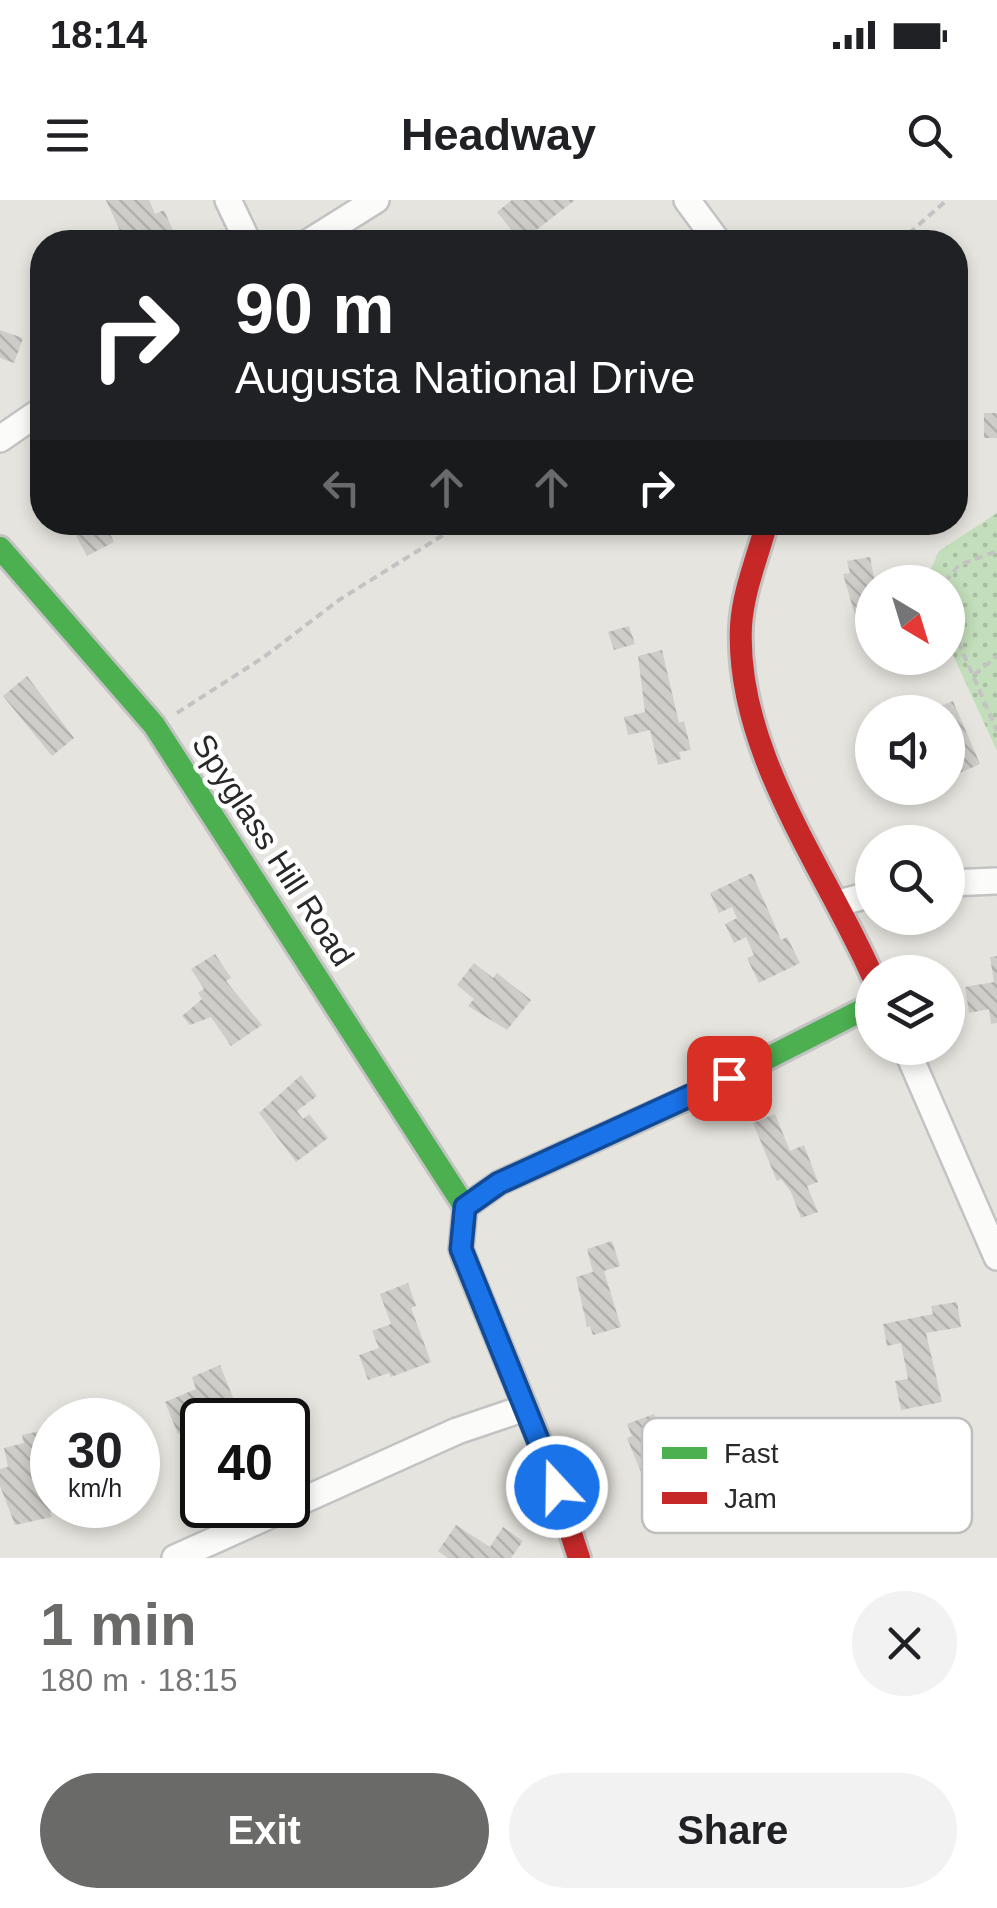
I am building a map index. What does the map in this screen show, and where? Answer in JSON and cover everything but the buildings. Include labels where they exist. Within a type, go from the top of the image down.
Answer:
[{"type":"street","points":[[228,200],[242,230]]},
{"type":"street","points":[[328,230],[376,200]]},
{"type":"street","points":[[687,200],[709,230]]},
{"type":"street","points":[[0,438],[30,418]]},
{"type":"street","points":[[764,535],[741,625],[742,668],[773,766],[863,955]]},
{"type":"street","name":"Spyglass Hill Road","points":[[0,548],[154,725],[465,1207]]},
{"type":"street","points":[[965,882],[997,880]]},
{"type":"street","points":[[839,903],[855,899]]},
{"type":"street","points":[[579,1558],[563,1502],[461,1249],[465,1207],[499,1183],[705,1090],[855,1014]]},
{"type":"street","points":[[913,1065],[997,1256]]},
{"type":"street","points":[[175,1558],[457,1432],[525,1408]]},
{"type":"path","points":[[913,230],[947,200]]},
{"type":"path","points":[[154,725],[207,696],[339,600],[443,535]]},
{"type":"path","points":[[958,565],[997,551]]},
{"type":"path","points":[[965,655],[997,731]]},
{"type":"path","points":[[974,675],[997,656]]},
{"type":"green space","points":[[997,513],[997,751],[962,675],[965,565],[933,565],[939,551]]},
{"type":"traffic: fast","points":[[0,548],[154,725],[465,1207]]},
{"type":"traffic: fast","points":[[465,1260],[461,1249],[465,1207],[499,1183],[705,1090],[855,1014]]},
{"type":"traffic: jam","points":[[763,535],[741,626],[743,672],[752,718],[786,806],[862,955]]},
{"type":"traffic: jam","points":[[465,1260],[546,1457],[579,1558]]},
{"type":"route","points":[[557,1487],[461,1249],[465,1207],[499,1183],[729,1078]]}]
